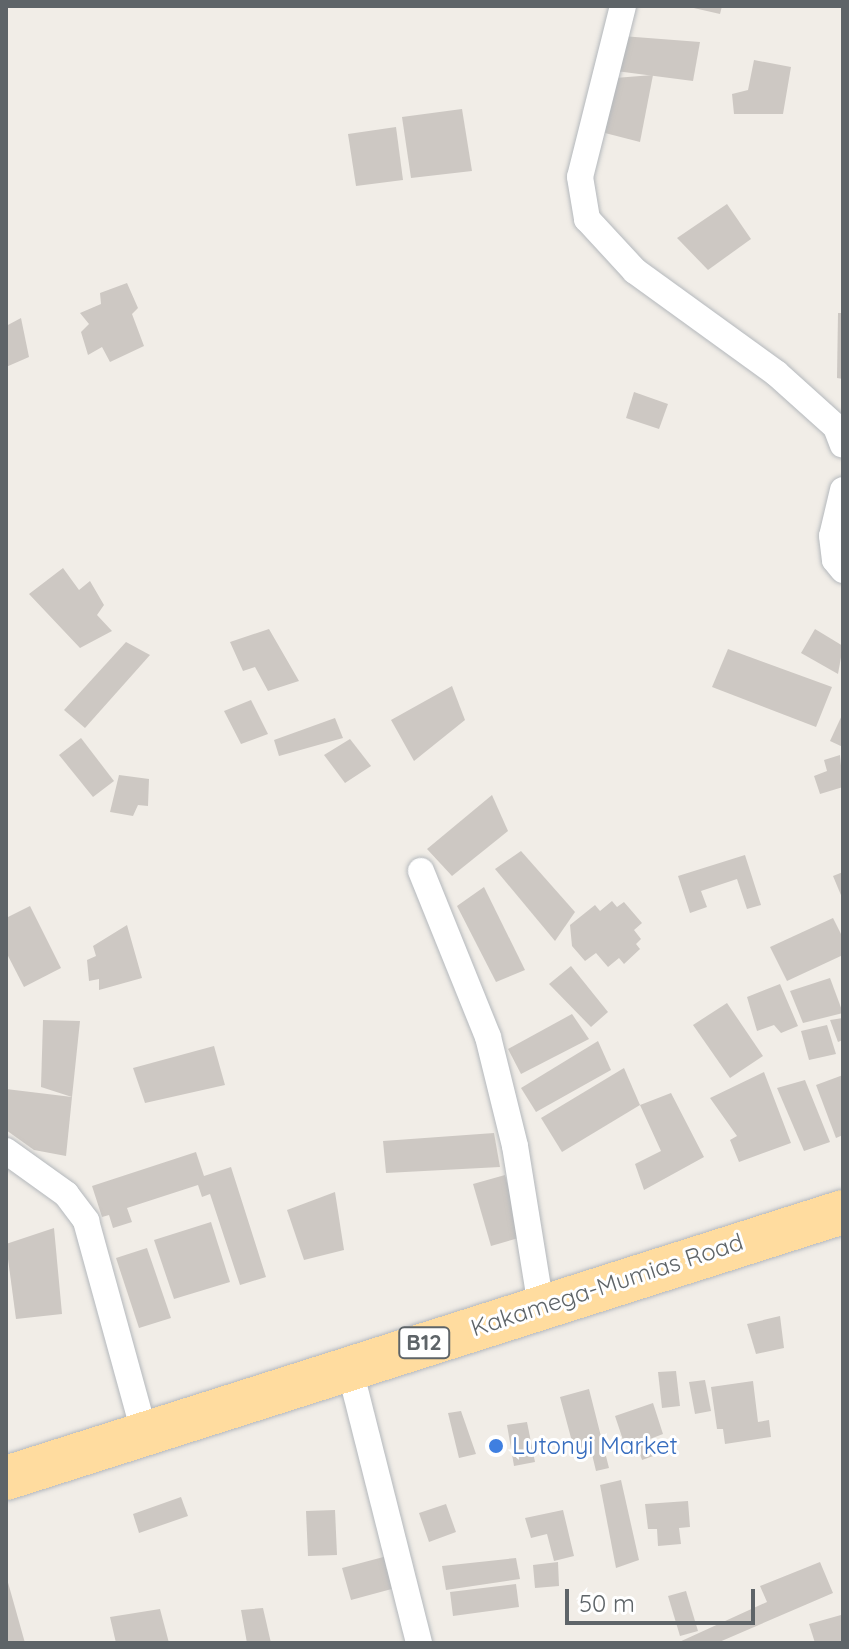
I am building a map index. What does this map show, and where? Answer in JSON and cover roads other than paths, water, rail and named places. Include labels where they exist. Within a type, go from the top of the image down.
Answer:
[{"type":"highway","name":"Kakamega-Mumias Road","points":[[6,1478],[349,1366],[843,1212]]},
{"type":"street","points":[[623,6],[580,177],[587,219],[635,271],[796,391],[836,427],[843,445]]},
{"type":"street","points":[[843,490],[832,536],[835,560],[843,570]]},
{"type":"street","points":[[421,871],[488,1037],[515,1146],[541,1306]]},
{"type":"street","points":[[6,1151],[66,1194],[86,1221],[145,1435]]},
{"type":"street","points":[[349,1366],[419,1643]]},
{"type":"place","name":"Lutonyi Market","points":[[496,1446]]}]
